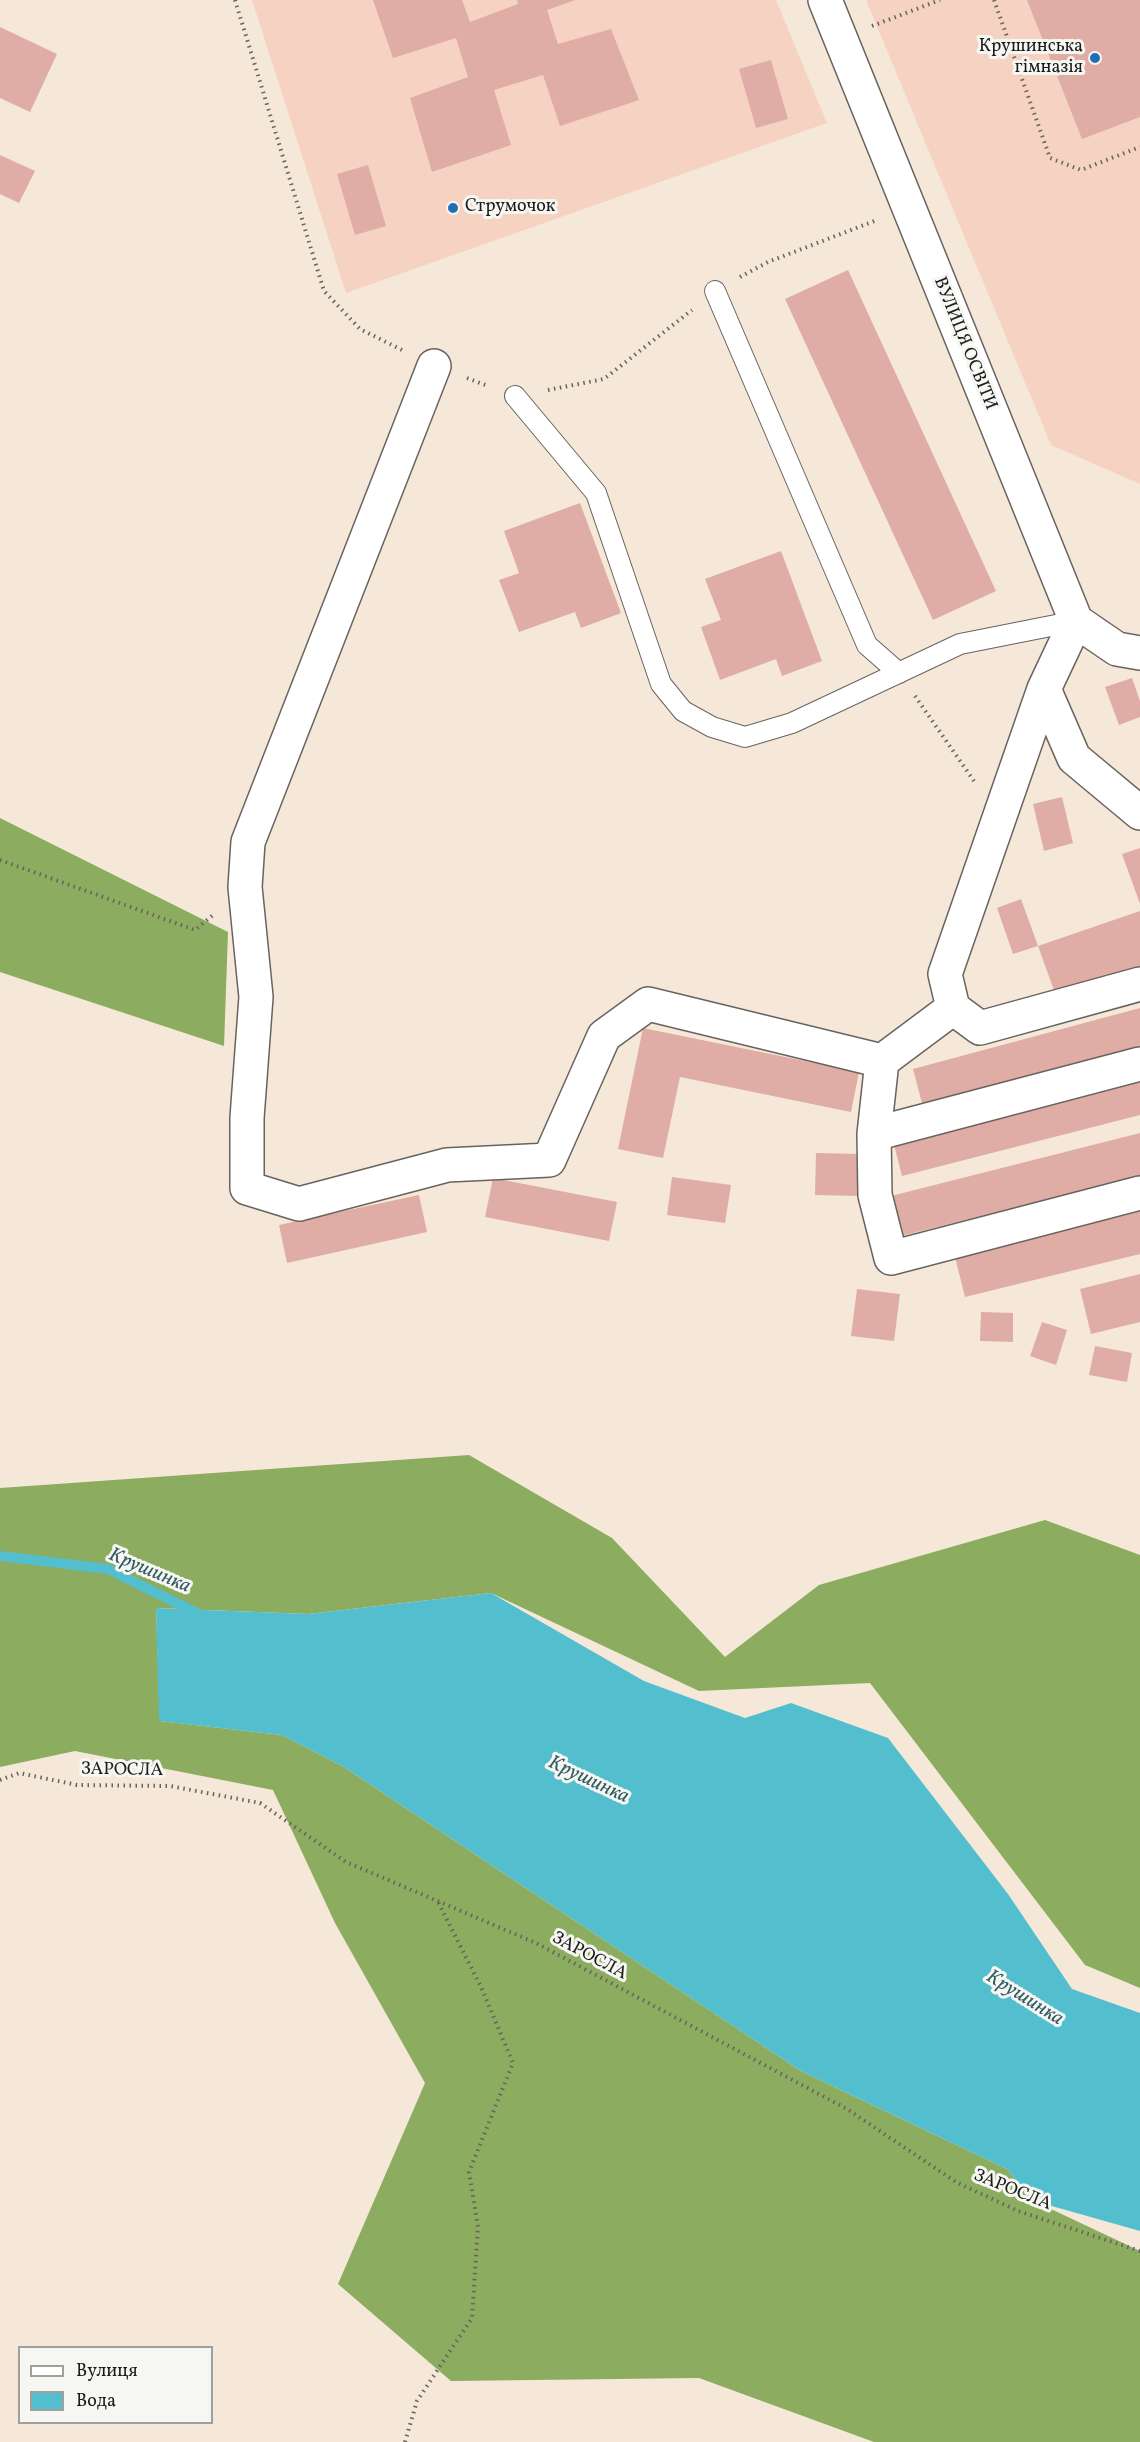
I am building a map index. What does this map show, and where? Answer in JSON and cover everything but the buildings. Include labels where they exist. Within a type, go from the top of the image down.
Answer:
[{"type":"street","name":"ВУЛИЦЯ ОСВІТИ","points":[[825,0],[1076,621]]},
{"type":"street","points":[[434,366],[248,842],[245,887],[256,997],[247,1118],[247,1188],[299,1204],[447,1165],[549,1160],[604,1036],[648,1004],[882,1061]]},
{"type":"street","points":[[1140,653],[1117,650],[1076,621],[1044,689],[945,974],[953,1008],[980,1028],[1140,984]]},
{"type":"street","points":[[1044,689],[1074,758],[1140,813]]},
{"type":"street","points":[[953,1008],[882,1061],[874,1134],[874,1195],[891,1258],[1140,1193]]},
{"type":"street","points":[[874,1134],[1140,1064]]},
{"type":"lane","points":[[715,291],[867,645],[899,673]]},
{"type":"lane","points":[[515,396],[596,494],[661,684],[683,711],[712,727],[745,737],[792,723],[960,644],[1076,621]]},
{"type":"path","points":[[235,0],[324,291],[360,329],[434,366],[515,396],[604,379],[715,291],[768,262],[909,208]]},
{"type":"path","points":[[840,38],[940,0]]},
{"type":"path","points":[[994,0],[1050,158],[1080,170],[1140,147]]},
{"type":"path","points":[[899,673],[1000,818]]},
{"type":"path","points":[[0,860],[195,930],[245,887]]},
{"type":"path","name":"ЗАРОСЛА","points":[[0,1780],[19,1773],[77,1785],[170,1786],[260,1803],[346,1862],[536,1943],[847,2109],[956,2182],[1018,2211],[1140,2251]]},
{"type":"path","points":[[405,2442],[417,2401],[472,2318],[478,2227],[469,2172],[513,2063],[481,1987],[438,1902]]},
{"type":"shaded area","name":"Струмочок","points":[[252,0],[776,0],[827,123],[346,293]]},
{"type":"shaded area","points":[[866,0],[1140,0],[1140,484],[1051,445]]},
{"type":"green space","points":[[0,818],[228,932],[224,1046],[0,972]]},
{"type":"green space","points":[[469,1455],[612,1538],[725,1657],[819,1585],[1045,1520],[1140,1555],[1140,1988],[1085,1965],[870,1683],[699,1691],[491,1593],[308,1614],[156,1608],[160,1721],[282,1735],[344,1767],[801,2071],[1007,2169],[1034,2201],[1140,2251],[1140,2442],[874,2442],[699,2378],[451,2381],[338,2284],[425,2083],[335,1923],[273,1790],[75,1751],[0,1767],[0,1488]]},
{"type":"water","points":[[491,1593],[644,1681],[745,1718],[791,1703],[888,1738],[1008,1894],[1072,1989],[1140,2013],[1140,2231],[1034,2201],[1007,2169],[801,2071],[344,1767],[282,1735],[159,1721],[156,1608],[308,1614]]},
{"type":"waterway","name":"Крушинка","points":[[0,1556],[108,1569],[201,1615]]},
{"type":"place","name":"Крушинська гімназія","points":[[1095,58]]},
{"type":"place","name":"Струмочок","points":[[453,208]]}]
